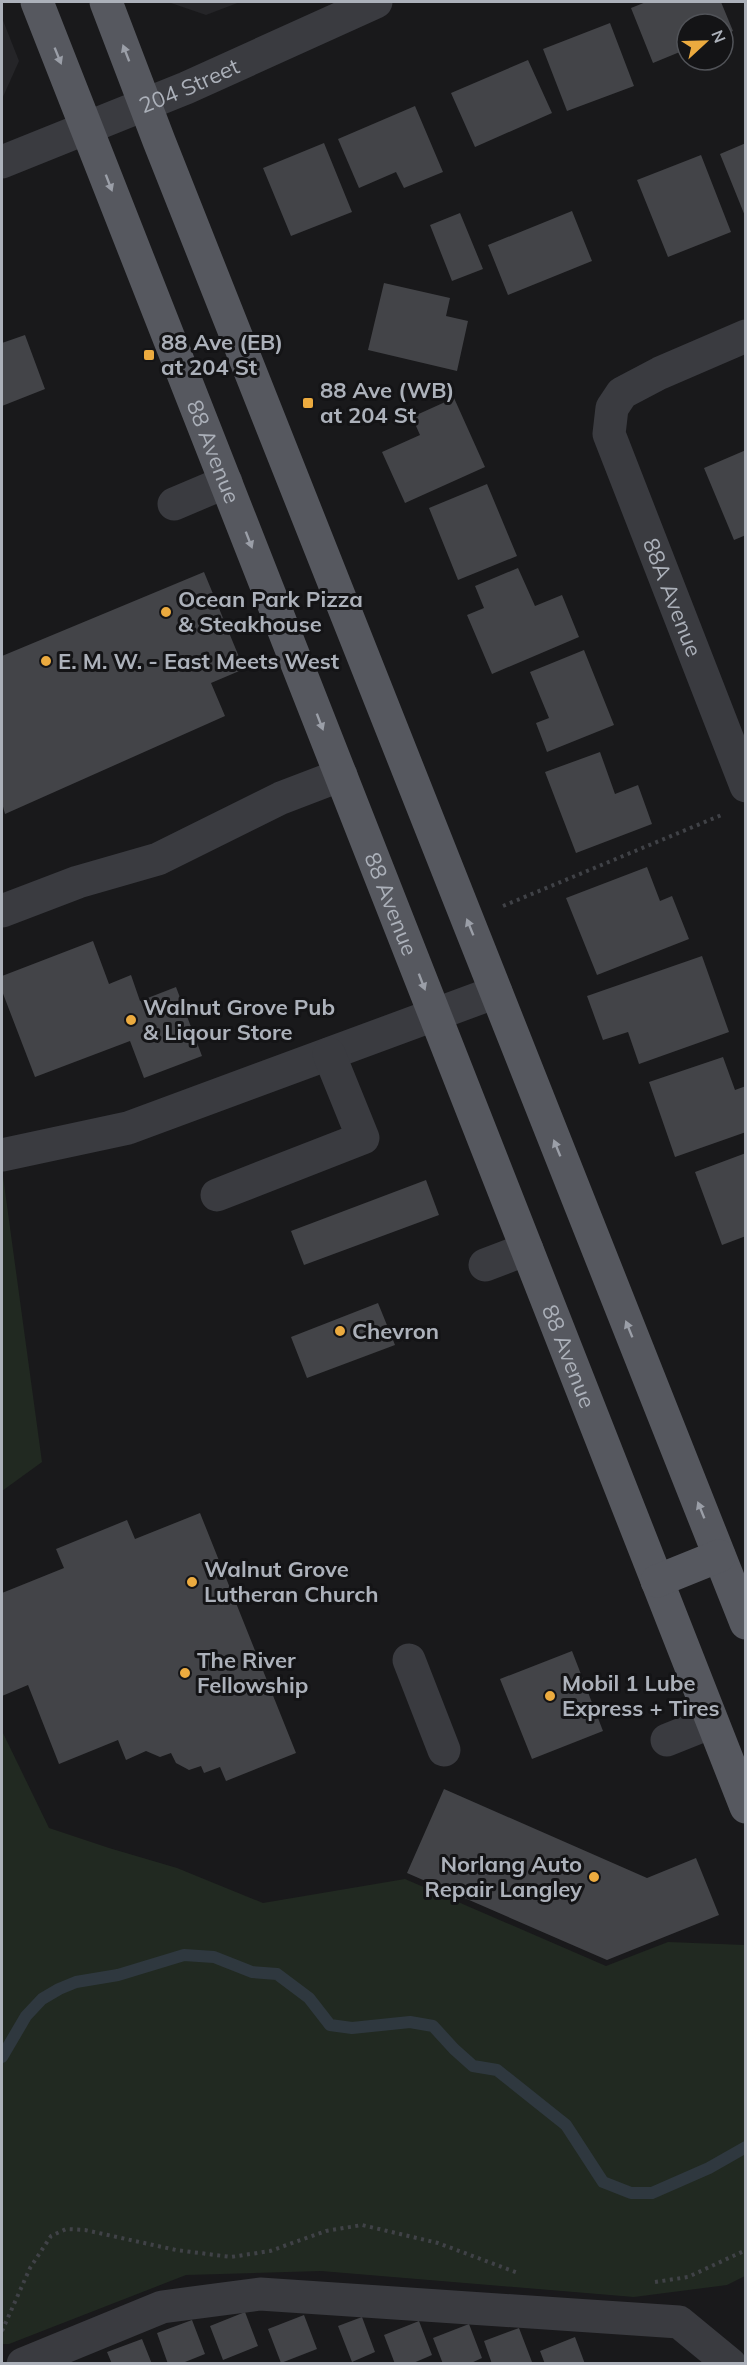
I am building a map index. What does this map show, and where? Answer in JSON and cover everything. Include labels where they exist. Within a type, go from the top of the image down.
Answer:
[{"type":"main road","name":"88 Avenue","points":[[37,2],[746,1807]]},
{"type":"main road","points":[[106,2],[746,1623]]},
{"type":"main road","points":[[657,1581],[719,1556]]},
{"type":"street","name":"204 Street","points":[[2,162],[145,105],[375,2]]},
{"type":"street","name":"88A Avenue","points":[[746,336],[669,369],[622,393],[612,408],[609,434],[621,470],[746,786]]},
{"type":"street","points":[[174,504],[226,482]]},
{"type":"street","points":[[2,911],[78,882],[158,859],[281,798],[341,775]]},
{"type":"street","points":[[2,1155],[128,1128],[496,992]]},
{"type":"street","points":[[217,1195],[363,1138],[329,1053]]},
{"type":"street","points":[[485,1264],[527,1248]]},
{"type":"street","points":[[410,1660],[444,1750]]},
{"type":"street","points":[[667,1740],[712,1722]]},
{"type":"street","points":[[23,2364],[162,2307],[260,2294],[679,2322],[730,2364]]},
{"type":"path","points":[[503,906],[728,813]]},
{"type":"path","points":[[2,2331],[30,2268],[51,2236],[66,2229],[85,2230],[176,2250],[231,2257],[270,2251],[326,2231],[362,2225],[438,2243],[544,2283],[545,2313]]},
{"type":"path","points":[[654,2282],[688,2277],[746,2250]]},
{"type":"shaded area","points":[[168,2],[240,2],[206,15]]},
{"type":"shaded area","points":[[2,18],[19,61],[2,99]]},
{"type":"shaded area","points":[[2,1169],[42,1462],[2,1491]]},
{"type":"shaded area","points":[[2,1731],[49,1828],[177,1868],[263,1903],[405,1879],[606,1966],[668,1942],[745,1945],[745,2276],[727,2285],[634,2297],[321,2271],[186,2275],[9,2344],[2,2344]]},
{"type":"building","points":[[646,2],[721,2],[725,12],[675,12],[675,54],[653,63],[631,8]]},
{"type":"building","points":[[610,23],[634,86],[567,111],[543,49]]},
{"type":"building","points":[[528,60],[552,113],[475,147],[451,93]]},
{"type":"building","points":[[415,106],[443,172],[404,188],[396,172],[359,188],[338,139]]},
{"type":"building","points":[[324,143],[352,212],[291,236],[263,168]]},
{"type":"building","points":[[746,143],[746,216],[745,216],[720,154]]},
{"type":"building","points":[[701,155],[731,232],[668,257],[637,180]]},
{"type":"building","points":[[572,211],[592,261],[508,295],[488,245]]},
{"type":"building","points":[[460,213],[483,269],[452,281],[430,225]]},
{"type":"building","points":[[384,283],[450,298],[446,316],[468,321],[457,371],[368,350]]},
{"type":"building","points":[[25,335],[45,389],[2,406],[2,343]]},
{"type":"building","points":[[454,398],[485,467],[405,503],[382,452],[420,435],[412,417]]},
{"type":"building","points":[[746,450],[746,535],[734,540],[704,468]]},
{"type":"building","points":[[487,484],[517,556],[458,580],[429,508]]},
{"type":"building","points":[[518,568],[535,606],[562,595],[579,637],[492,674],[467,615],[484,608],[475,586]]},
{"type":"building","points":[[204,572],[244,669],[211,683],[225,716],[5,814],[2,803],[2,656]]},
{"type":"building","points":[[584,650],[614,725],[547,752],[536,723],[549,718],[530,672]]},
{"type":"building","points":[[600,752],[615,794],[638,785],[652,824],[576,853],[545,772]]},
{"type":"building","points":[[647,867],[660,901],[672,896],[689,939],[597,975],[566,898]]},
{"type":"building","points":[[93,941],[109,984],[131,975],[140,1001],[176,987],[202,1056],[144,1078],[130,1041],[35,1077],[2,991],[2,976]]},
{"type":"building","points":[[702,956],[729,1032],[639,1064],[628,1032],[603,1040],[587,996]]},
{"type":"building","points":[[723,1057],[735,1090],[746,1086],[746,1132],[675,1157],[649,1082]]},
{"type":"building","points":[[746,1153],[746,1236],[722,1245],[695,1172]]},
{"type":"building","points":[[426,1180],[439,1215],[304,1265],[291,1231]]},
{"type":"building","points":[[378,1303],[395,1345],[307,1378],[291,1337]]},
{"type":"building","points":[[200,1513],[296,1753],[226,1781],[220,1767],[204,1773],[201,1766],[189,1770],[176,1763],[171,1753],[160,1757],[146,1751],[126,1760],[118,1740],[59,1764],[28,1685],[2,1696],[2,1593],[64,1568],[56,1549],[127,1520],[135,1539]]},
{"type":"building","points":[[572,1651],[603,1731],[532,1759],[500,1679]]},
{"type":"building","points":[[444,1789],[647,1878],[696,1858],[719,1915],[607,1960],[407,1873]]},
{"type":"building","points":[[245,2312],[258,2346],[223,2360],[210,2326]]},
{"type":"building","points":[[304,2315],[317,2349],[281,2363],[268,2329]]},
{"type":"building","points":[[362,2317],[375,2352],[352,2362],[338,2326]]},
{"type":"building","points":[[192,2320],[205,2354],[180,2364],[168,2364],[157,2333]]},
{"type":"building","points":[[419,2321],[432,2355],[411,2364],[395,2364],[384,2335]]},
{"type":"building","points":[[469,2324],[482,2358],[469,2364],[443,2364],[433,2338]]},
{"type":"building","points":[[519,2328],[532,2362],[492,2364],[484,2341]]},
{"type":"building","points":[[575,2337],[585,2364],[545,2364],[540,2351]]},
{"type":"building","points":[[142,2339],[152,2364],[112,2364],[107,2352]]},
{"type":"waterway","points":[[2,2057],[26,2016],[42,1999],[59,1989],[76,1982],[118,1975],[184,1955],[214,1957],[252,1972],[277,1974],[309,1998],[330,2025],[352,2028],[410,2022],[433,2026],[473,2066],[497,2070],[566,2125],[603,2182],[631,2193],[652,2193],[709,2168],[746,2147]]},
{"type":"place","name":"88 Ave (EB) at 204 St","points":[[149,355]]},
{"type":"place","name":"88 Ave (WB) at 204 St","points":[[308,403]]},
{"type":"place","name":"Ocean Park Pizza & Steakhouse","points":[[166,612]]},
{"type":"place","name":"E. M. W. - East Meets West","points":[[46,661]]},
{"type":"place","name":"Walnut Grove Pub & Liqour Store","points":[[131,1020]]},
{"type":"place","name":"Chevron","points":[[340,1331]]},
{"type":"place","name":"Walnut Grove Lutheran Church","points":[[192,1582]]},
{"type":"place","name":"The River Fellowship","points":[[185,1673]]},
{"type":"place","name":"Mobil 1 Lube Express + Tires","points":[[550,1696]]},
{"type":"place","name":"Norlang Auto Repair Langley","points":[[594,1877]]}]
